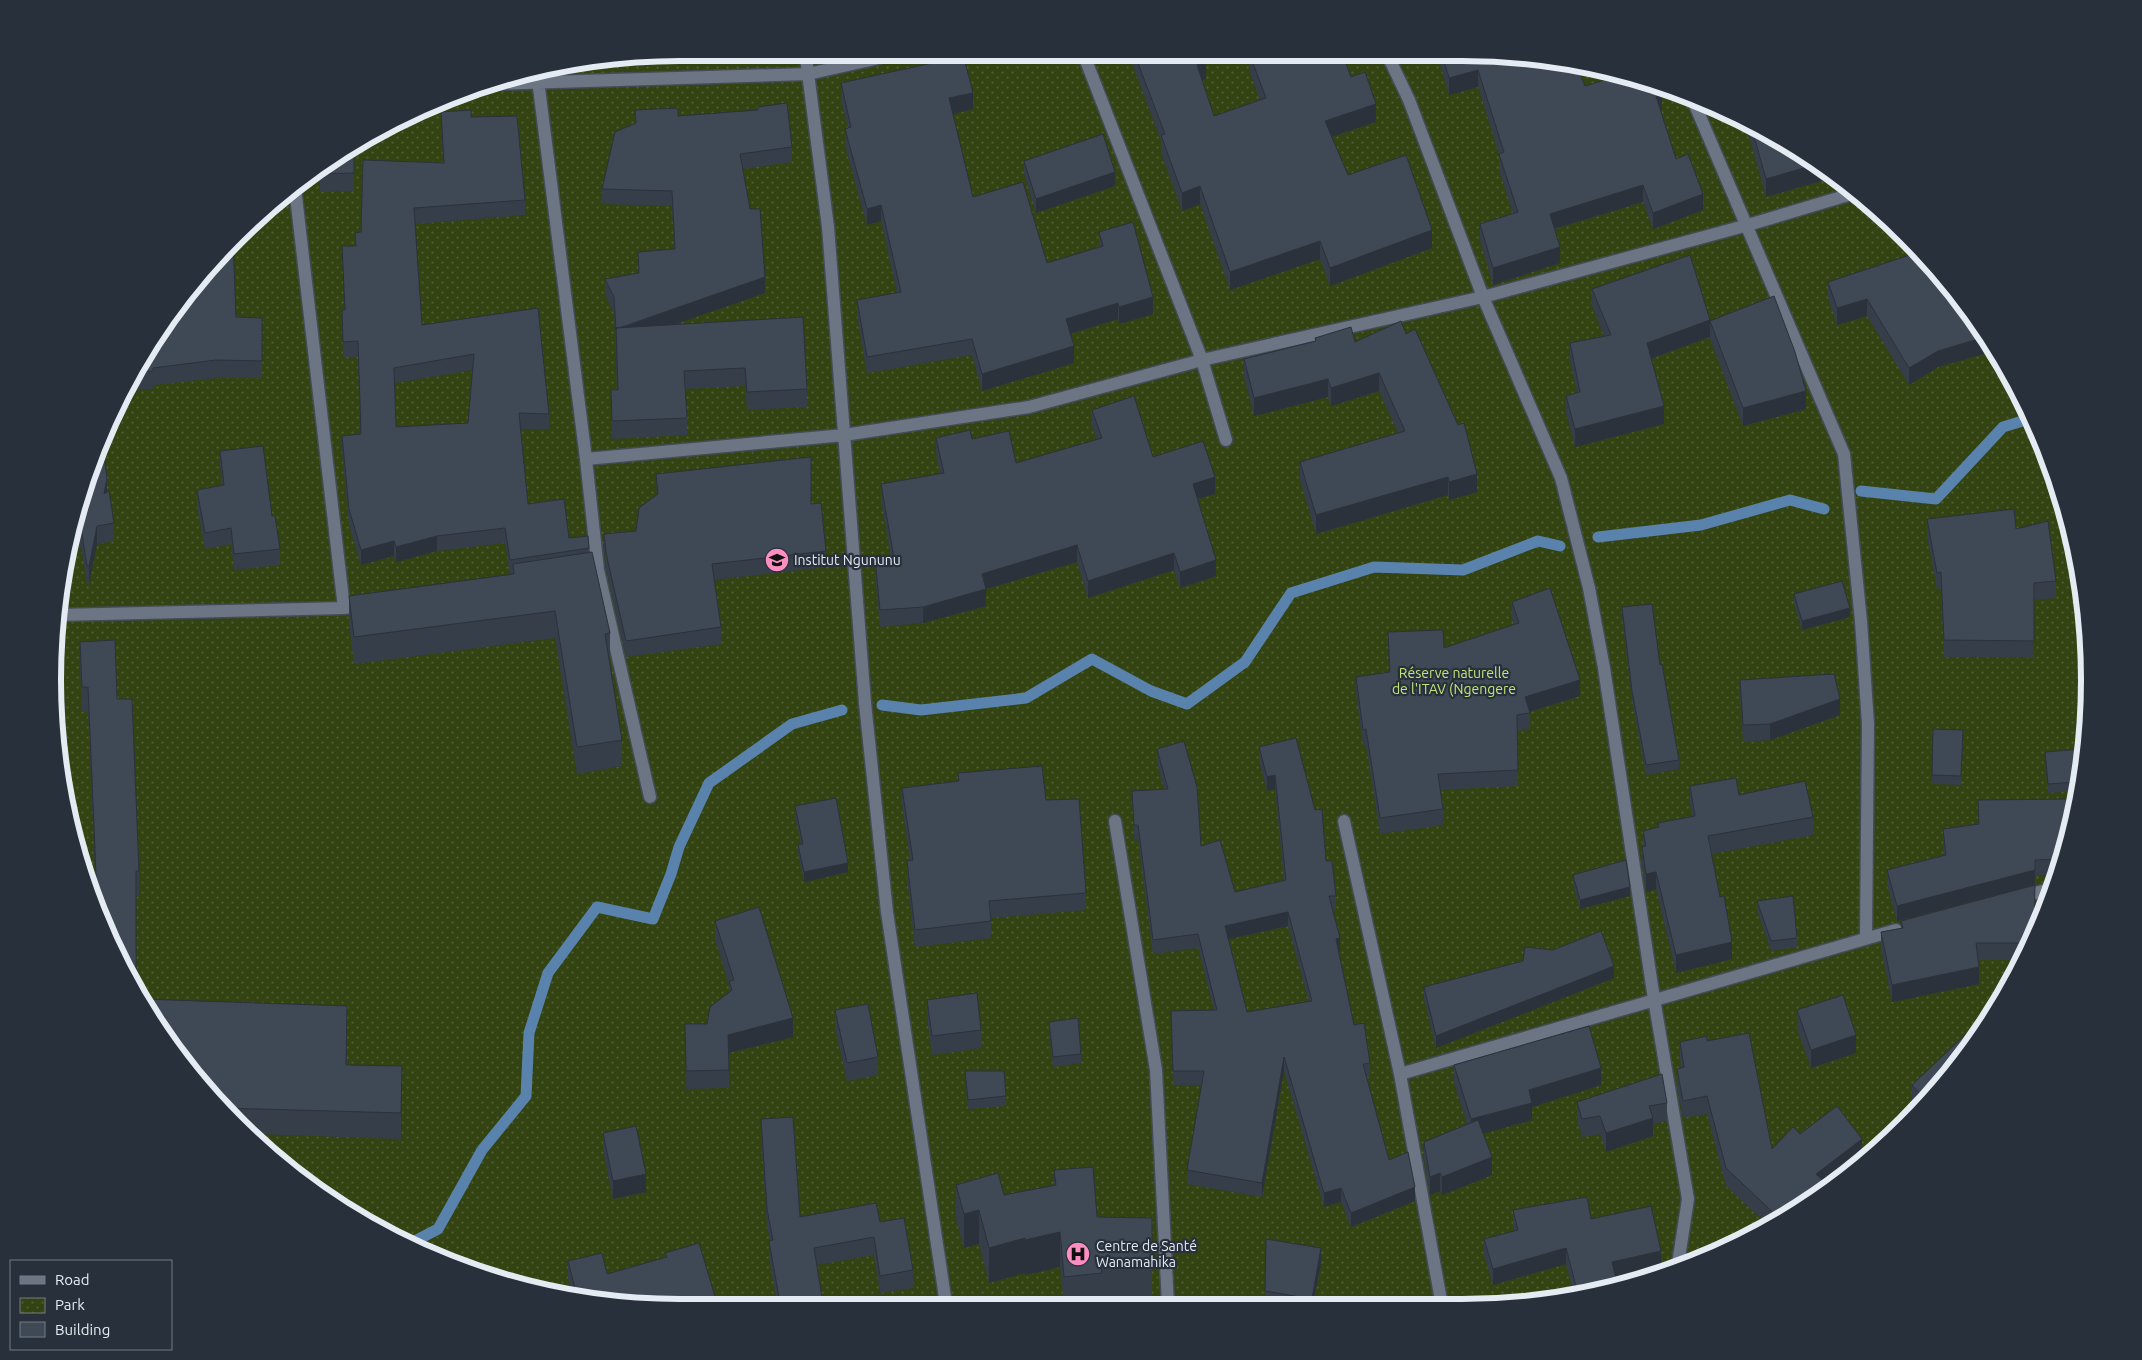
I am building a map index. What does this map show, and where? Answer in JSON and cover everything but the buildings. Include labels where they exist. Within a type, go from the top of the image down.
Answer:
[{"type":"street","points":[[806,61],[828,228],[865,703],[887,912],[945,1299]]},
{"type":"street","points":[[542,77],[808,74],[866,61]]},
{"type":"street","points":[[1086,61],[1202,360],[1226,440]]},
{"type":"street","points":[[1390,61],[1409,100],[1483,297],[1561,478],[1590,588],[1604,668],[1654,999],[1688,1199],[1679,1259]]},
{"type":"street","points":[[538,78],[586,460],[593,571],[650,798]]},
{"type":"street","points":[[1696,107],[1748,225],[1844,454],[1861,621],[1868,724],[1866,938]]},
{"type":"street","points":[[296,195],[344,608]]},
{"type":"street","points":[[586,460],[844,435],[1030,407],[1202,360],[1483,297],[1748,225],[1847,195]]},
{"type":"street","points":[[66,614],[344,608],[373,604]]},
{"type":"street","points":[[1114,821],[1156,1070],[1168,1299]]},
{"type":"street","points":[[1344,821],[1400,1074],[1441,1299]]},
{"type":"street","points":[[2005,901],[2044,891]]},
{"type":"street","points":[[1400,1074],[1654,999],[1912,926]]},
{"type":"green space","name":"Réserve naturelle de l'ITAV (Ngengere","points":[[680,61],[1462,61],[1543,67],[1583,73],[1622,82],[1699,108],[1771,144],[1839,189],[1900,242],[1927,272],[1953,303],[1998,371],[2034,443],[2048,481],[2069,559],[2075,599],[2081,680],[2079,720],[2069,801],[2060,840],[2034,917],[2017,954],[1998,989],[1953,1057],[1900,1118],[1839,1171],[1771,1216],[1736,1235],[1699,1252],[1622,1278],[1583,1287],[1502,1297],[1462,1299],[680,1299],[599,1293],[559,1287],[520,1278],[443,1252],[371,1216],[303,1171],[242,1118],[189,1057],[144,989],[125,954],[108,917],[94,879],[73,801],[67,761],[61,680],[67,599],[73,559],[82,520],[108,443],[144,371],[189,303],[242,242],[272,215],[303,189],[371,144],[443,108],[520,82],[559,73],[599,67]]},
{"type":"waterway","points":[[1861,491],[1936,499],[2003,427],[2024,421]]},
{"type":"waterway","points":[[1598,537],[1701,525],[1790,500],[1824,509]]},
{"type":"waterway","points":[[882,705],[921,710],[1026,698],[1092,659],[1151,691],[1187,704],[1245,662],[1291,593],[1374,567],[1463,570],[1538,541],[1560,546]]},
{"type":"waterway","points":[[417,1240],[438,1229],[482,1150],[526,1096],[529,1033],[548,973],[597,907],[653,919],[671,874],[679,847],[709,783],[792,724],[842,710]]},
{"type":"place","name":"Institut Ngununu","points":[[777,560]]},
{"type":"place","name":"Centre de Santé Wanamahika","points":[[1078,1254]]}]
